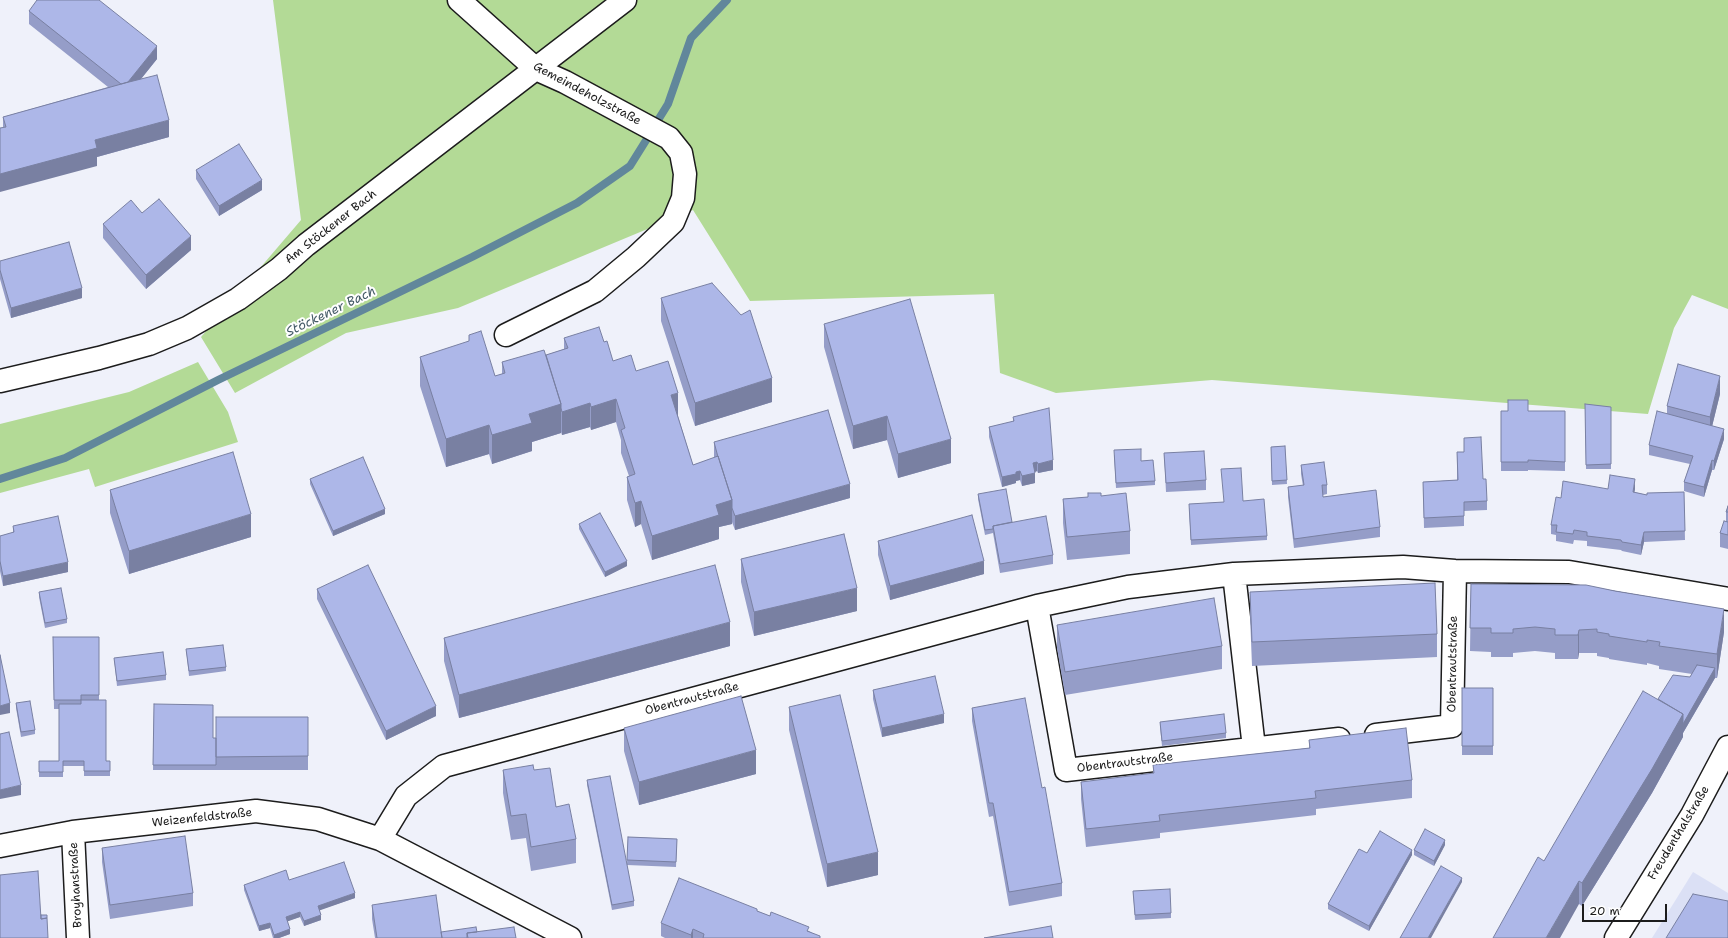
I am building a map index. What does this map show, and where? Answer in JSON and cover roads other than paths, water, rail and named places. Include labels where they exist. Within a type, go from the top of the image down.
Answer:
[{"type":"street","name":"Gemeindeholzstraße","points":[[459,0],[536,69],[565,82],[669,138],[681,153],[685,174],[683,198],[673,222],[636,257],[595,291],[506,335]]},
{"type":"street","name":"Am Stöckener Bach","points":[[0,381],[100,358],[149,344],[187,328],[238,299],[279,269],[306,245],[625,0]]},
{"type":"street","name":"Obentrautstraße","points":[[380,839],[406,796],[444,766],[1037,606],[1128,587],[1234,574],[1403,567],[1455,571],[1569,572],[1728,599]]},
{"type":"street","name":"Obentrautstraße","points":[[1037,606],[1066,770],[1452,726],[1455,571]]},
{"type":"street","points":[[1234,574],[1254,748]]},
{"type":"street","name":"Freudenthalstraße","points":[[1616,938],[1692,815],[1728,747]]},
{"type":"street","name":"Weizenfeldstraße","points":[[0,846],[73,832],[256,811],[318,819],[380,839],[558,935]]},
{"type":"street","name":"Broyhanstraße","points":[[73,832],[78,938]]},
{"type":"waterway","name":"Stöckener Bach","points":[[655,125],[668,104],[691,38],[727,0]]},
{"type":"waterway","name":"Stöckener Bach","points":[[0,479],[65,458],[218,380],[472,257],[577,203],[630,166],[650,134]]}]
